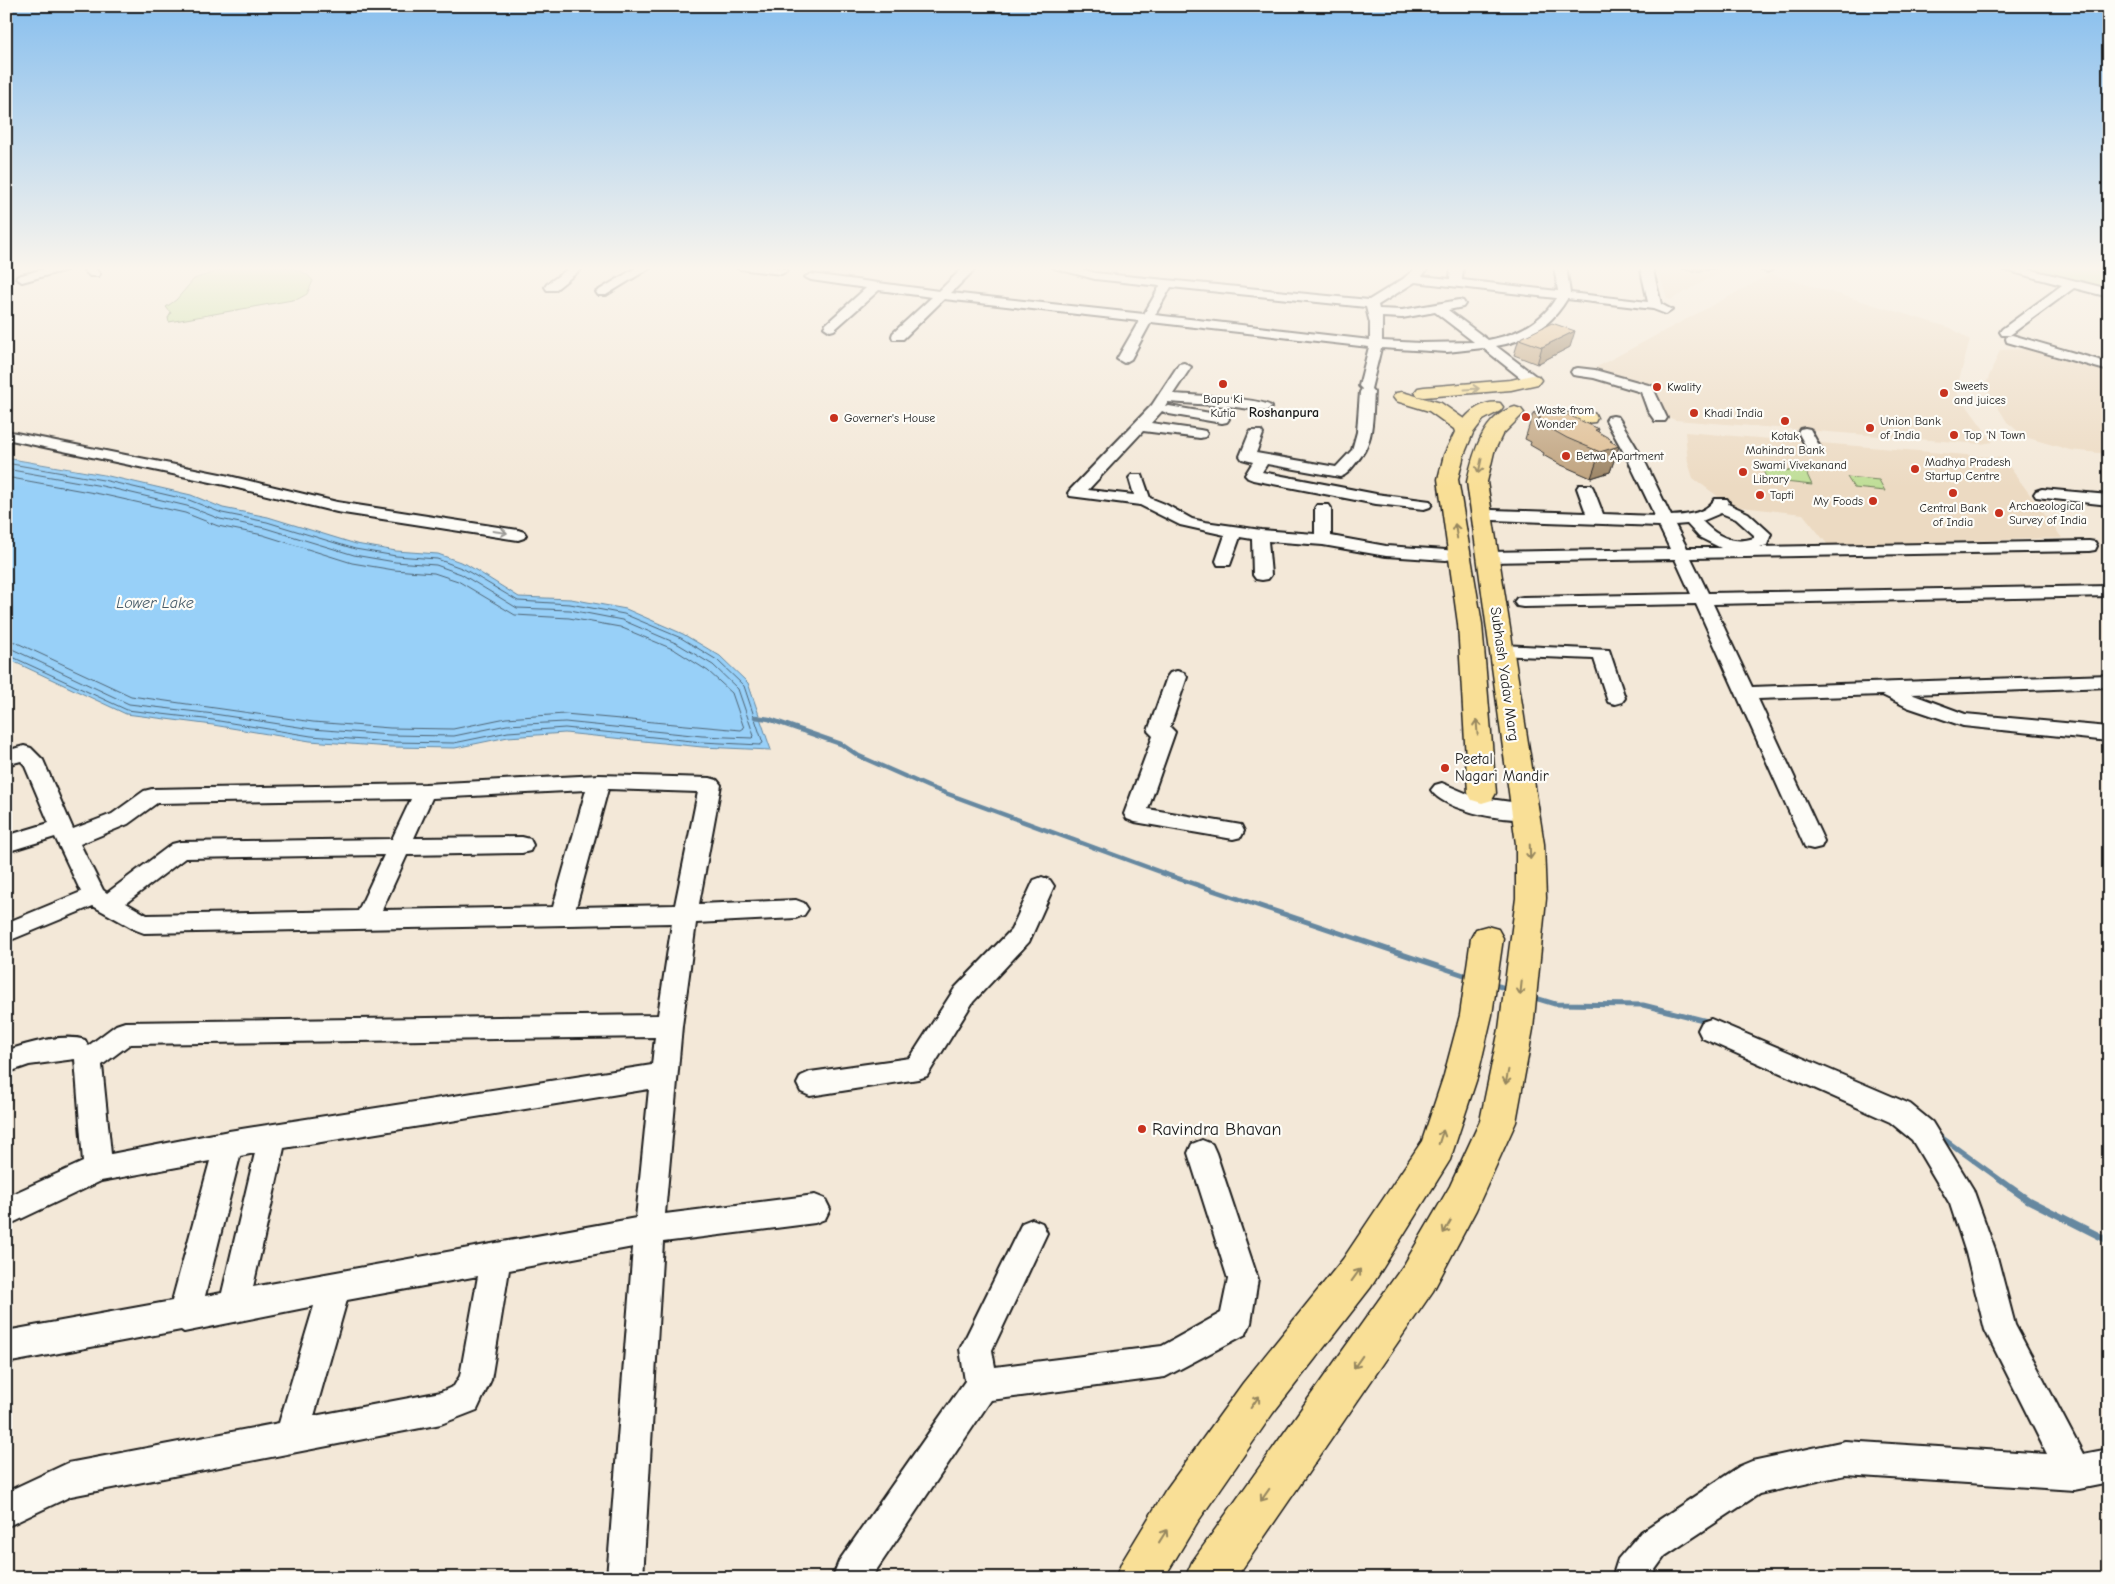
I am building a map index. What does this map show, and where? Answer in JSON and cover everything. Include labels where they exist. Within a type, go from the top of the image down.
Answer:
[{"type":"main road","points":[[1424,392],[1503,386],[1532,380]]},
{"type":"main road","points":[[1402,397],[1435,408],[1462,426],[1464,432]]},
{"type":"main road","name":"Subhash Yadav Marg","points":[[1208,1578],[1419,1276],[1458,1207],[1498,1122],[1516,1029],[1531,898],[1530,844],[1526,812],[1477,482],[1481,460],[1504,410],[1476,416],[1464,432],[1454,455],[1448,479],[1470,624],[1482,793]]},
{"type":"main road","points":[[1490,438],[1501,432],[1533,422],[1588,418]]},
{"type":"main road","points":[[1138,1578],[1182,1507],[1258,1398],[1357,1273],[1438,1148],[1461,1074],[1476,1015],[1488,938]]},
{"type":"street","points":[[1124,359],[1134,340]]},
{"type":"street","points":[[1338,340],[1424,348],[1487,344],[1505,340]]},
{"type":"street","points":[[1256,434],[1247,456],[1340,472],[1359,451],[1364,432],[1367,389],[1375,340]]},
{"type":"street","points":[[1481,340],[1532,380]]},
{"type":"street","points":[[2025,340],[2109,367]]},
{"type":"street","points":[[1184,367],[1161,403],[1076,493],[1142,501],[1159,507],[1186,522],[1204,527],[1261,535],[1323,540],[1386,551],[1446,555]]},
{"type":"street","points":[[1578,372],[1595,374],[1648,389],[1652,399],[1653,410],[1660,418]]},
{"type":"street","points":[[1161,403],[1228,402],[1266,407]]},
{"type":"street","points":[[1161,403],[1222,419]]},
{"type":"street","points":[[1613,420],[1637,462],[1702,598],[1813,841]]},
{"type":"street","points":[[1140,426],[1200,434]]},
{"type":"street","points":[[1805,432],[1815,451]]},
{"type":"street","points":[[6,435],[225,480],[337,507],[515,541],[336,516],[6,443]]},
{"type":"street","points":[[1262,459],[1253,475],[1376,499],[1424,504]]},
{"type":"street","points":[[1137,478],[1142,501]]},
{"type":"street","points":[[1585,488],[1596,518]]},
{"type":"street","points":[[2042,494],[2109,500]]},
{"type":"street","points":[[1492,515],[1664,521],[1691,518],[1710,513],[1720,504],[1742,516],[1763,534],[1761,541],[1741,547],[1729,546],[1716,541],[1698,530],[1691,518]]},
{"type":"street","points":[[1323,508],[1323,540]]},
{"type":"street","points":[[1224,561],[1234,531]]},
{"type":"street","points":[[1261,535],[1258,550],[1262,561],[1262,575]]},
{"type":"street","points":[[1488,557],[2089,546]]},
{"type":"street","points":[[1523,602],[2109,591]]},
{"type":"street","points":[[1502,651],[1602,654],[1615,698]]},
{"type":"street","points":[[1177,677],[1162,732],[1135,814],[1233,831]]},
{"type":"street","points":[[1745,693],[2109,681]]},
{"type":"street","points":[[1885,689],[1914,703],[1963,720],[2109,734]]},
{"type":"street","points":[[6,758],[24,753],[33,760],[65,833],[101,900],[144,924],[685,914],[796,909]]},
{"type":"street","points":[[6,844],[65,833],[120,819],[152,796],[424,790],[599,782],[710,786],[685,914],[668,1026],[649,1230],[625,1578]]},
{"type":"street","points":[[562,916],[599,782]]},
{"type":"street","points":[[1482,793],[1452,786],[1442,790],[1452,798],[1482,807],[1526,812]]},
{"type":"street","points":[[366,920],[424,790]]},
{"type":"street","points":[[6,933],[101,900],[180,850],[522,845]]},
{"type":"street","points":[[810,1084],[918,1068],[964,995],[1021,935],[1042,886]]},
{"type":"street","points":[[98,1169],[88,1060],[125,1033],[668,1026]]},
{"type":"street","points":[[1711,1030],[1900,1113],[1922,1131],[1963,1199],[1981,1253],[2001,1330],[2074,1473]]},
{"type":"street","points":[[6,1062],[28,1054],[76,1048]]},
{"type":"street","points":[[6,1212],[98,1169],[229,1144],[664,1075]]},
{"type":"street","points":[[234,1305],[273,1137]]},
{"type":"street","points":[[184,1316],[229,1144]]},
{"type":"street","points":[[982,1385],[1165,1362],[1235,1323],[1243,1279],[1202,1153]]},
{"type":"street","points":[[6,1347],[649,1230],[816,1209]]},
{"type":"street","points":[[852,1574],[982,1385],[976,1349],[1032,1233]]},
{"type":"street","points":[[6,1510],[68,1480],[441,1408],[465,1398],[475,1380],[496,1258]]},
{"type":"street","points":[[291,1437],[335,1287]]},
{"type":"street","points":[[1630,1578],[1631,1572],[1653,1544],[1752,1478],[1845,1458],[2074,1473],[2109,1466]]},
{"type":"shaded area","points":[[1648,340],[1970,340],[1956,391],[1993,442],[1981,444],[1675,420],[1659,413],[1655,401],[1658,392],[1640,383],[1614,378],[1595,368]]},
{"type":"shaded area","points":[[2026,349],[2109,373],[2109,454],[2070,450],[2025,437],[2007,422],[1985,386],[2000,350]]},
{"type":"shaded area","points":[[1685,432],[2003,458],[2062,538],[1828,545],[1803,514],[1731,506],[1693,478],[1688,462]]},
{"type":"green space","points":[[1762,468],[1806,472],[1812,485],[1767,480]]},
{"type":"green space","points":[[1847,477],[1879,480],[1885,491],[1854,488]]},
{"type":"water","name":"Lower Lake","points":[[6,458],[104,475],[191,495],[223,508],[268,517],[356,544],[396,551],[438,554],[466,564],[519,597],[571,599],[626,609],[683,634],[720,656],[748,683],[771,750],[702,747],[565,733],[508,737],[455,748],[390,747],[310,741],[213,725],[126,714],[6,658]]},
{"type":"building","points":[[1522,340],[1557,340],[1542,347]]},
{"type":"building","points":[[1551,408],[1599,429],[1595,430],[1619,446],[1600,452],[1551,429],[1554,428],[1538,419],[1541,418],[1533,413]]},
{"type":"waterway","points":[[755,717],[769,719],[841,744],[859,756],[929,787],[1166,874]]},
{"type":"waterway","points":[[1162,873],[1470,977]]},
{"type":"waterway","points":[[1492,984],[1508,989]]},
{"type":"waterway","points":[[1532,997],[1555,1004],[1643,1005],[1711,1022]]},
{"type":"waterway","points":[[1937,1134],[2013,1189]]},
{"type":"waterway","points":[[2011,1188],[2028,1200],[2109,1241]]},
{"type":"place","name":"Bapu Ki Kutia","points":[[1223,384]]},
{"type":"place","name":"Kwality","points":[[1657,387]]},
{"type":"place","name":"Sweets and juices","points":[[1944,393]]},
{"type":"place","name":"Khadi India","points":[[1694,413]]},
{"type":"place","name":"Waste from Wonder","points":[[1526,417]]},
{"type":"place","name":"Governer's House","points":[[834,418]]},
{"type":"place","name":"Kotak Mahindra Bank","points":[[1785,421]]},
{"type":"place","name":"Union Bank of India","points":[[1870,428]]},
{"type":"place","name":"Top 'N Town","points":[[1954,435]]},
{"type":"place","name":"Betwa Apartment","points":[[1566,456]]},
{"type":"place","name":"Madhya Pradesh Startup Centre","points":[[1915,469]]},
{"type":"place","name":"Swami Vivekanand Library","points":[[1743,472]]},
{"type":"place","name":"Central Bank of India","points":[[1953,493]]},
{"type":"place","name":"Tapti","points":[[1760,495]]},
{"type":"place","name":"My Foods","points":[[1873,501]]},
{"type":"place","name":"Archaeological Survey of India","points":[[1999,513]]},
{"type":"place","name":"Peetal Nagari Mandir","points":[[1445,768]]},
{"type":"place","name":"Ravindra Bhavan","points":[[1142,1129]]},
{"type":"district","name":"Roshanpura","points":[[1284,412]]}]
